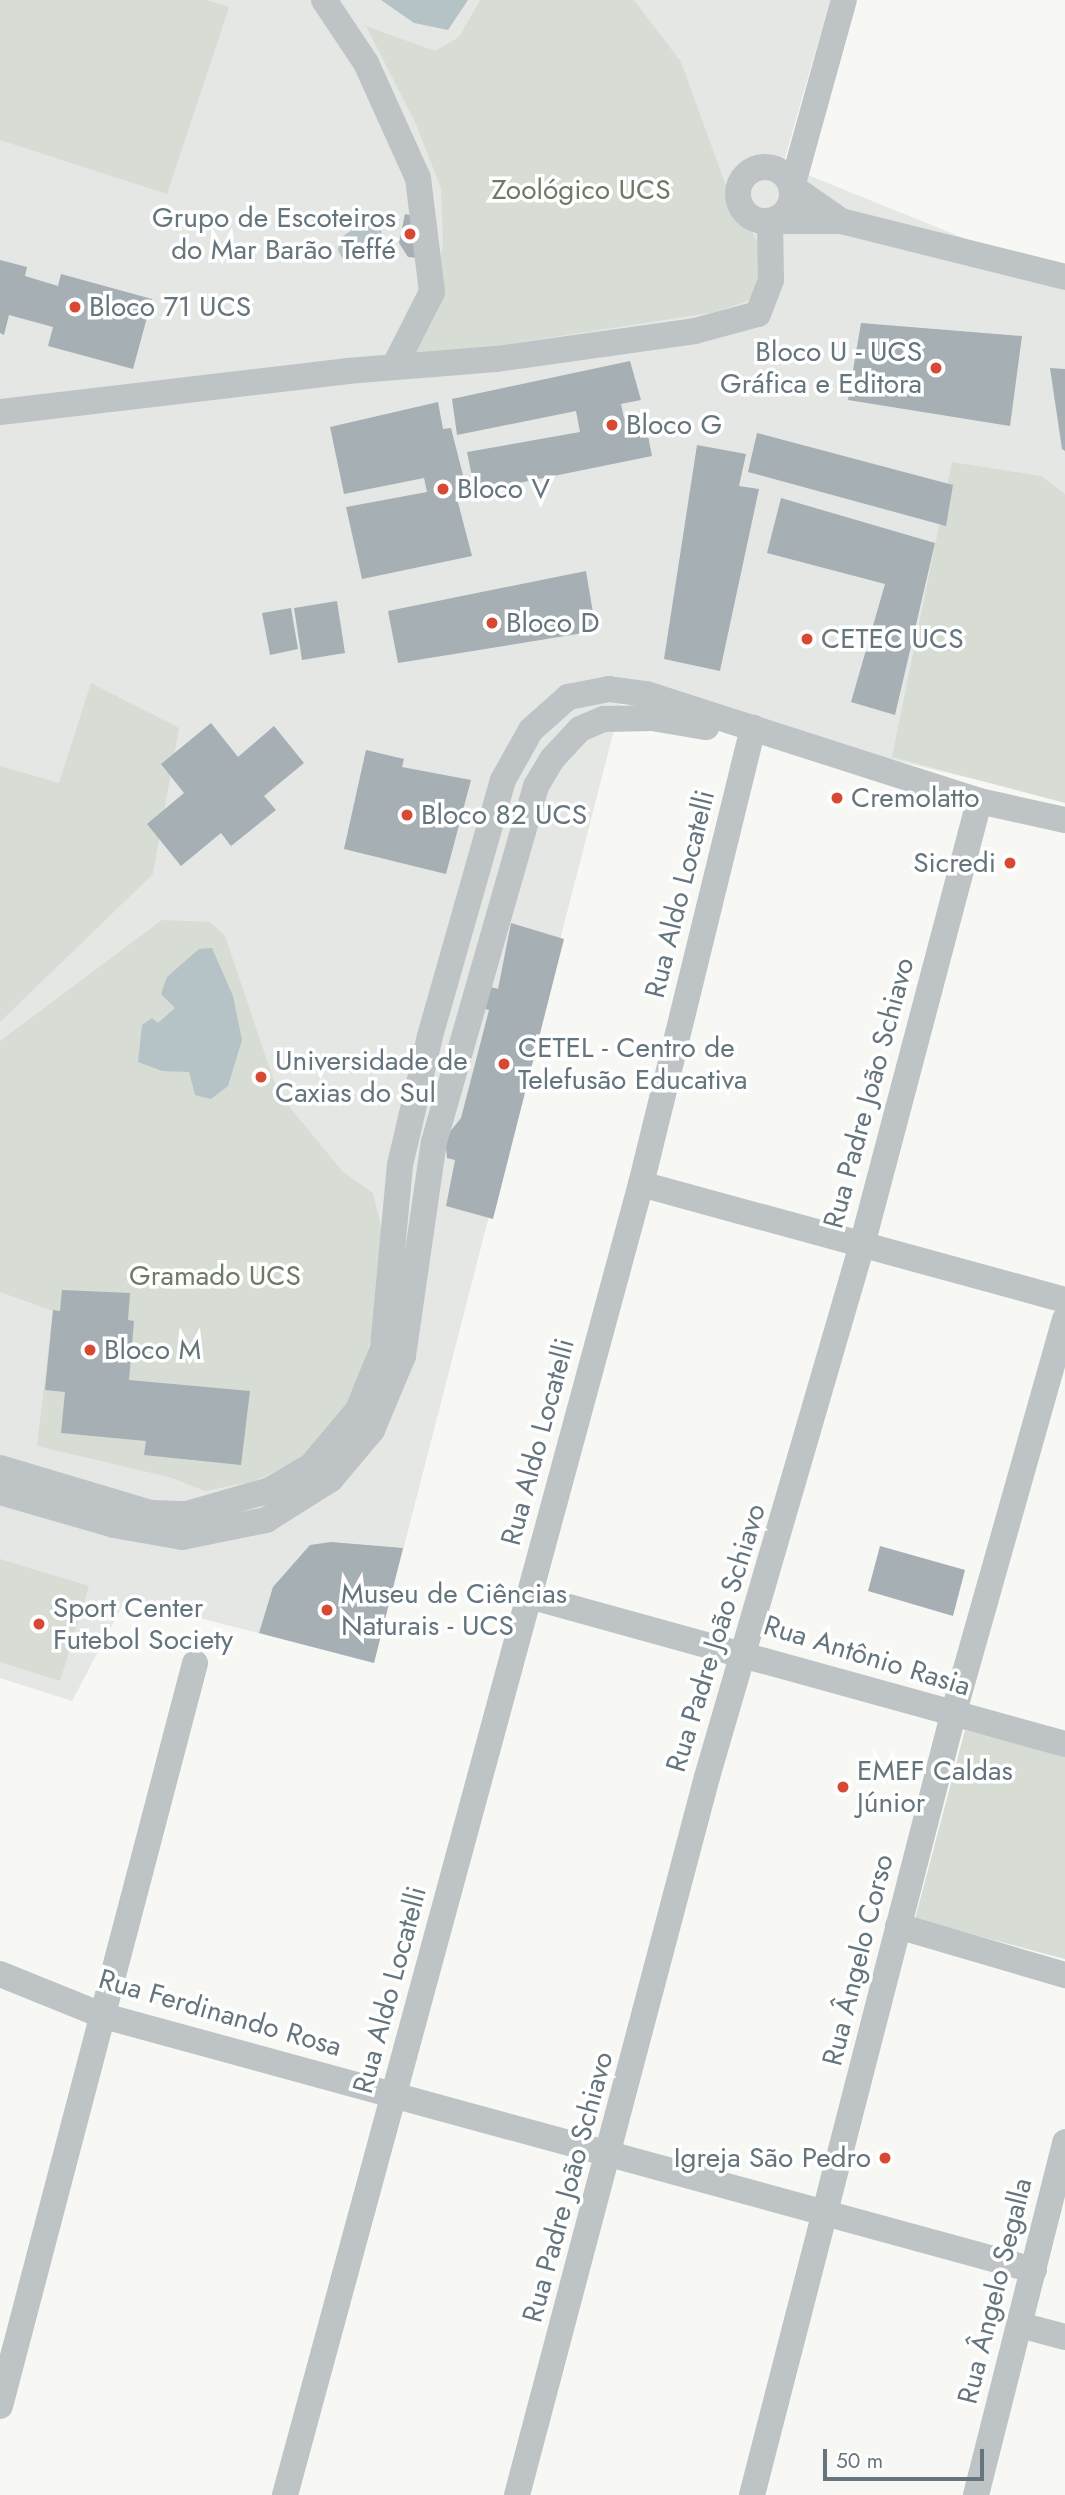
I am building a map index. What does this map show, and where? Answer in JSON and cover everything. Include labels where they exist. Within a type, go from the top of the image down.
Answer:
[{"type":"street","points":[[324,0],[366,63],[418,178],[432,292],[394,367]]},
{"type":"street","points":[[770,221],[785,213],[844,0]]},
{"type":"street","points":[[841,221],[792,187],[782,173],[765,167],[749,173],[741,182],[739,197],[746,213],[770,221],[841,221],[1065,277]]},
{"type":"street","points":[[0,412],[394,367],[496,359],[695,331],[758,314],[771,280],[770,221]]},
{"type":"street","points":[[0,1468],[151,1513],[187,1514],[270,1490],[300,1472],[358,1410],[383,1348],[400,1165],[430,1036],[503,780],[531,730],[568,698],[609,690],[646,694],[757,732],[979,801],[1065,820]]},
{"type":"street","points":[[0,1492],[148,1533],[182,1537],[266,1520],[331,1479],[372,1430],[403,1356],[434,1142],[536,786],[552,759],[580,729],[604,719],[652,718],[757,732]]},
{"type":"street","name":"Rua Aldo Locatelli","points":[[285,2495],[641,1184],[757,732]]},
{"type":"street","name":"Rua Padre João Schiavo","points":[[517,2495],[610,2153],[707,1777],[862,1245],[979,801]]},
{"type":"street","points":[[641,1184],[1065,1300]]},
{"type":"street","name":"Rua Ângelo Corso","points":[[752,2495],[953,1715],[1065,1320]]},
{"type":"street","name":"Rua Antônio Rasia","points":[[529,1596],[745,1652],[953,1715],[1065,1744]]},
{"type":"street","points":[[0,2406],[195,1663]]},
{"type":"street","points":[[898,1926],[1065,1975]]},
{"type":"street","name":"Rua Ferdinando Rosa","points":[[0,1974],[104,2016],[1034,2270]]},
{"type":"street","name":"Rua Ângelo Segalla","points":[[976,2495],[1065,2142]]},
{"type":"street","points":[[1020,2325],[1065,2337]]},
{"type":"shaded area","name":"Universidade de Caxias do Sul","points":[[0,0],[830,0],[783,165],[1065,279],[1065,801],[623,695],[374,1663],[126,1599],[72,1701],[0,1678]]},
{"type":"shaded area","points":[[381,0],[468,0],[448,30],[414,23]]},
{"type":"shaded area","points":[[364,222],[380,226],[384,243],[357,261],[342,258],[338,250],[340,238]]},
{"type":"shaded area","points":[[212,948],[233,996],[242,1040],[228,1086],[211,1099],[195,1095],[189,1072],[162,1071],[138,1062],[142,1025],[152,1018],[158,1023],[175,1008],[161,994],[167,977],[199,949]]},
{"type":"green space","points":[[0,0],[206,0],[229,7],[167,194],[0,140]]},
{"type":"green space","name":"Zoológico UCS","points":[[480,0],[634,0],[681,62],[725,183],[762,250],[761,296],[716,312],[405,360],[434,293],[443,244],[441,188],[415,122],[366,26],[435,51],[459,37]]},
{"type":"green space","points":[[952,462],[1041,476],[1065,494],[1065,803],[892,757]]},
{"type":"green space","points":[[91,683],[179,728],[153,874],[0,1022],[0,766],[59,783]]},
{"type":"green space","name":"Gramado UCS","points":[[162,920],[210,922],[225,936],[278,1093],[343,1172],[373,1193],[383,1234],[376,1323],[356,1387],[327,1436],[293,1463],[255,1481],[205,1491],[169,1477],[37,1446],[53,1311],[0,1292],[0,1041]]},
{"type":"green space","name":"Sport Center Futebol Society","points":[[0,1559],[89,1586],[60,1681],[0,1662]]},
{"type":"green space","points":[[965,1730],[1065,1756],[1065,1959],[915,1919]]},
{"type":"building","name":"Grupo de Escoteiros do Mar Barão Teffé","points":[[405,214],[420,217],[419,258],[408,257],[399,243]]},
{"type":"building","name":"Bloco 71 UCS","points":[[0,260],[27,267],[25,276],[58,286],[61,274],[152,299],[133,369],[48,346],[53,327],[9,315],[4,335],[0,333]]},
{"type":"building","name":"Bloco U - UCS Gráfica e Editora","points":[[861,323],[1022,336],[1010,426],[848,400]]},
{"type":"building","name":"Bloco G","points":[[630,361],[641,400],[621,404],[624,418],[644,415],[652,456],[475,492],[467,452],[580,432],[576,411],[457,435],[452,399]]},
{"type":"building","points":[[1050,368],[1065,369],[1065,451],[1062,449]]},
{"type":"building","name":"Bloco V","points":[[438,402],[443,429],[451,428],[466,487],[455,491],[472,556],[362,579],[346,507],[427,492],[424,478],[344,494],[330,427]]},
{"type":"building","points":[[757,433],[953,485],[946,526],[748,472]]},
{"type":"building","points":[[697,445],[746,454],[739,486],[759,489],[720,671],[664,659]]},
{"type":"building","points":[[781,498],[935,543],[895,715],[851,702],[885,584],[767,553]]},
{"type":"building","name":"Bloco D","points":[[586,571],[596,631],[398,663],[388,611]]},
{"type":"building","points":[[337,601],[345,653],[302,660],[294,608]]},
{"type":"building","points":[[291,608],[298,649],[270,655],[262,613]]},
{"type":"building","points":[[211,723],[238,757],[274,726],[304,763],[264,796],[276,810],[231,846],[221,833],[181,866],[147,824],[184,793],[161,764]]},
{"type":"building","name":"Bloco 82 UCS","points":[[366,750],[404,759],[402,767],[471,780],[446,874],[344,849]]},
{"type":"building","name":"CETEL - Centro de Telefusão Educativa","points":[[511,923],[564,939],[493,1219],[446,1206],[455,1160],[447,1158],[445,1138],[461,1118],[489,1010],[482,1008],[487,986],[498,989]]},
{"type":"building","name":"Bloco M","points":[[62,1290],[130,1293],[128,1320],[134,1321],[129,1380],[250,1391],[241,1465],[144,1455],[146,1441],[61,1433],[65,1392],[45,1390],[53,1310],[60,1311]]},
{"type":"building","name":"Museu de Ciências Naturais - UCS","points":[[331,1542],[403,1548],[374,1663],[259,1633],[273,1587],[310,1545]]},
{"type":"building","points":[[880,1546],[965,1570],[953,1616],[868,1591]]},
{"type":"place","name":"Grupo de Escoteiros do Mar Barão Teffé","points":[[410,234]]},
{"type":"place","name":"Bloco 71 UCS","points":[[75,307]]},
{"type":"place","name":"Bloco U - UCS Gráfica e Editora","points":[[936,368]]},
{"type":"place","name":"Bloco G","points":[[612,425]]},
{"type":"place","name":"Bloco V","points":[[443,489]]},
{"type":"place","name":"Bloco D","points":[[492,623]]},
{"type":"place","name":"CETEC UCS","points":[[807,639]]},
{"type":"place","name":"Cremolatto","points":[[837,798]]},
{"type":"place","name":"Bloco 82 UCS","points":[[407,815]]},
{"type":"place","name":"Sicredi","points":[[1010,863]]},
{"type":"place","name":"CETEL - Centro de Telefusão Educativa","points":[[504,1064]]},
{"type":"place","name":"Universidade de Caxias do Sul","points":[[261,1077]]},
{"type":"place","name":"Bloco M","points":[[90,1350]]},
{"type":"place","name":"Museu de Ciências Naturais - UCS","points":[[327,1610]]},
{"type":"place","name":"Sport Center Futebol Society","points":[[39,1624]]},
{"type":"place","name":"EMEF Caldas Júnior","points":[[843,1787]]},
{"type":"place","name":"Igreja São Pedro","points":[[885,2158]]}]
